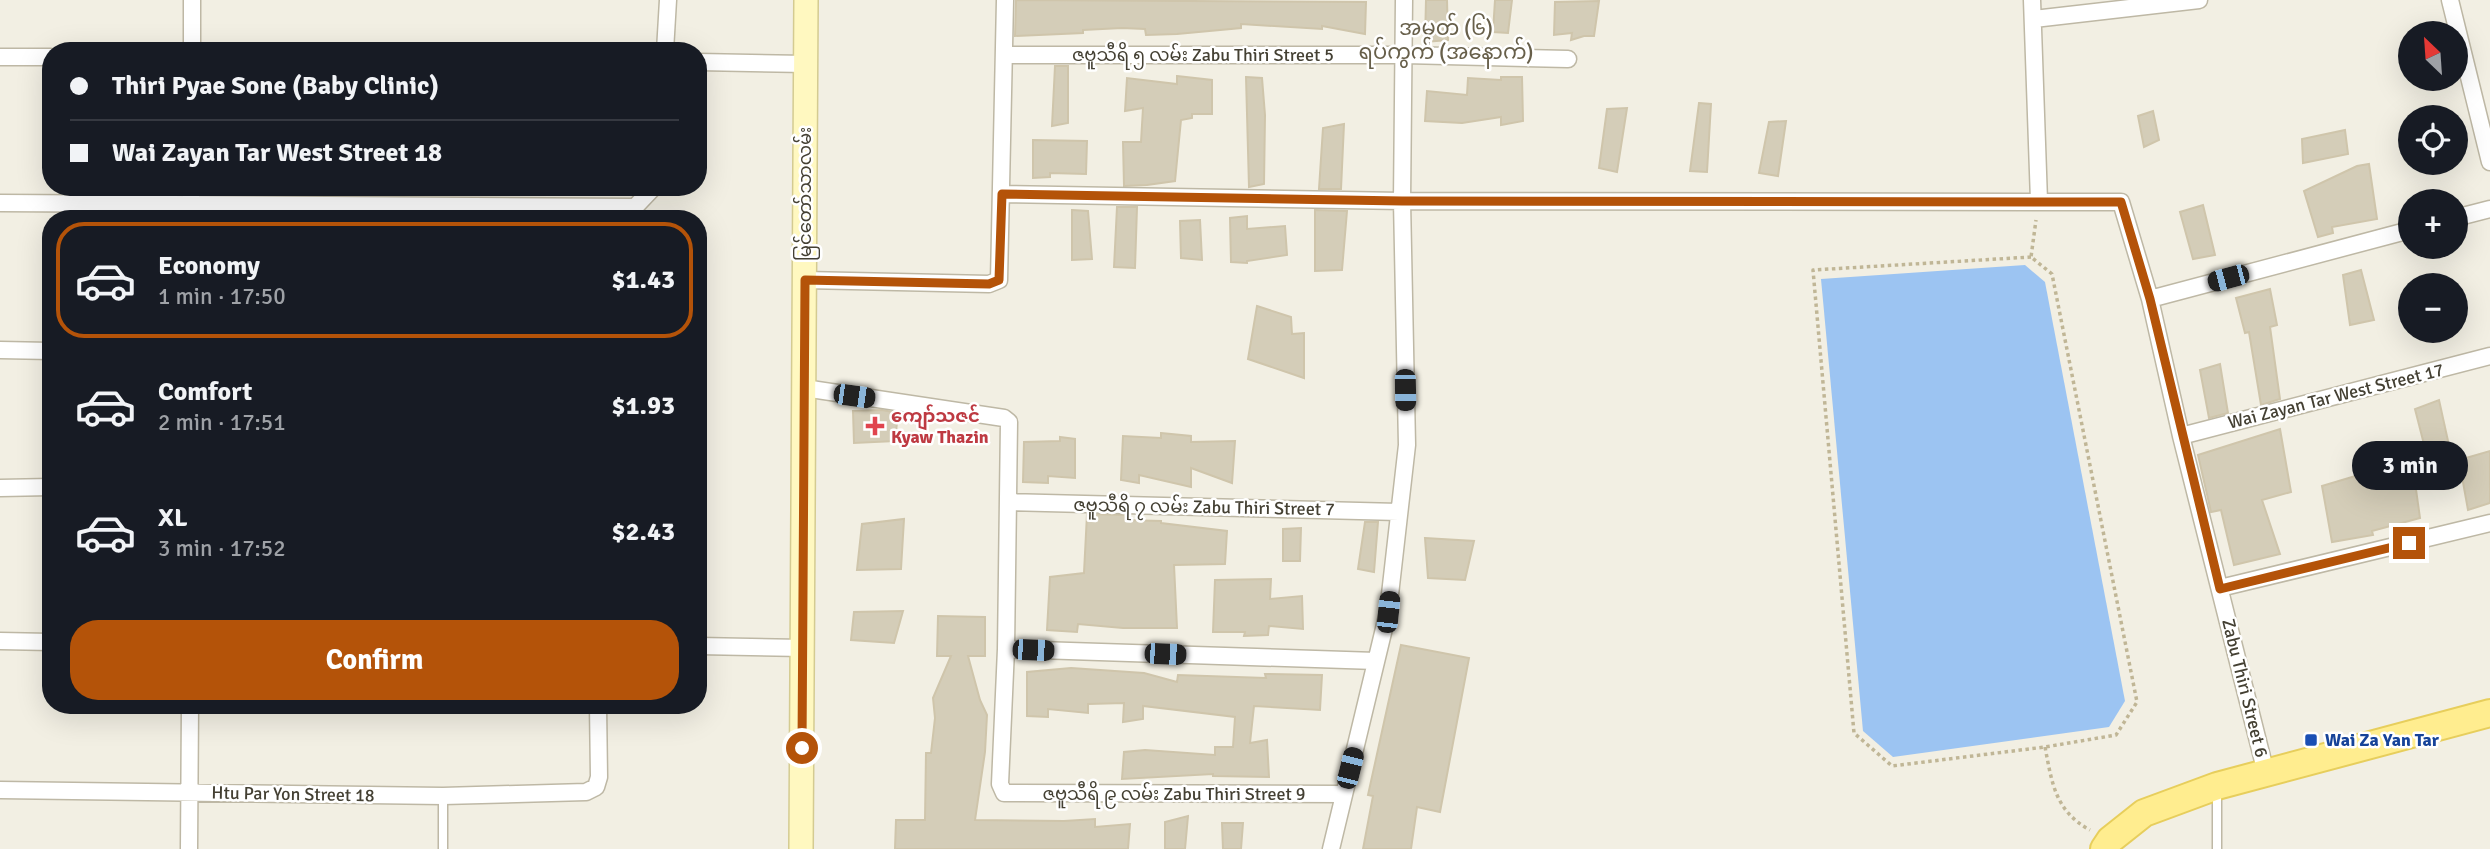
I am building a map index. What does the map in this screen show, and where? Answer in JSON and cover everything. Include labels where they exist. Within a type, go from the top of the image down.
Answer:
[{"type":"main road","name":"မြင်တော်သာလမ်း","points":[[801,849],[806,0]]},
{"type":"main road","points":[[2107,845],[2144,813],[2217,786],[2490,713]]},
{"type":"street","points":[[192,0],[192,42]]},
{"type":"street","points":[[666,42],[668,0]]},
{"type":"street","points":[[805,280],[989,284],[999,280],[1005,0]]},
{"type":"street","points":[[1331,849],[1388,612],[1406,444],[1402,201],[1404,0]]},
{"type":"street","points":[[2032,0],[2039,201]]},
{"type":"street","points":[[2034,19],[2200,0]]},
{"type":"street","points":[[2450,0],[2490,162]]},
{"type":"street","name":"ဇဗူသီရိ ၅ လမ်း Zabu Thiri Street 5","points":[[1005,55],[1405,55],[1568,59]]},
{"type":"street","points":[[0,57],[42,57]]},
{"type":"street","points":[[707,62],[806,64]]},
{"type":"street","name":"Zabu Thiri Street 6","points":[[1002,194],[1402,201],[2121,202],[2150,299],[2181,436],[2266,773]]},
{"type":"street","points":[[369,210],[635,207],[645,196]]},
{"type":"street","points":[[0,203],[149,210]]},
{"type":"street","points":[[2468,215],[2490,209]]},
{"type":"street","points":[[2150,299],[2398,233]]},
{"type":"street","points":[[0,350],[42,351]]},
{"type":"street","name":"Wai Zayan Tar West Street 17","points":[[2181,436],[2490,356]]},
{"type":"street","points":[[804,388],[1004,418],[1009,422],[1006,649],[1376,661]]},
{"type":"street","points":[[0,488],[42,487]]},
{"type":"street","name":"ဇဗူသီရိ ၇ လမ်း Zabu Thiri Street 7","points":[[1009,502],[1399,512]]},
{"type":"street","points":[[2220,589],[2490,523]]},
{"type":"street","points":[[0,642],[42,642]]},
{"type":"street","points":[[707,646],[803,648]]},
{"type":"street","name":"ဇဗူသီရိ ၉ လမ်း Zabu Thiri Street 9","points":[[1006,649],[1000,784],[1004,793],[1343,794]]},
{"type":"street","points":[[190,714],[190,849]]},
{"type":"street","name":"Htu Par Yon Street 18","points":[[0,790],[443,796],[586,792],[596,787],[599,777],[598,714]]},
{"type":"lane","points":[[2217,786],[2217,849]]},
{"type":"lane","points":[[443,796],[443,849]]},
{"type":"path","points":[[2031,257],[2039,201]]},
{"type":"path","points":[[2031,257],[2052,274],[2137,702],[2116,735],[2045,747],[1892,766],[1854,733],[1813,270],[2031,257]]},
{"type":"path","points":[[2045,747],[2052,786],[2072,820],[2107,845]]},
{"type":"water","points":[[2025,265],[2045,282],[2125,701],[2109,727],[1893,757],[1863,731],[1821,279]]},
{"type":"building","points":[[1016,0],[1366,2],[1365,34],[1322,26],[1322,29],[1241,24],[1241,28],[1177,34],[1146,35],[1145,29],[1122,28],[1015,36]]},
{"type":"building","points":[[1426,0],[1447,0],[1448,40],[1425,42]]},
{"type":"building","points":[[1495,0],[1512,0],[1508,33],[1493,32]]},
{"type":"building","points":[[1599,1],[1594,36],[1571,40],[1572,33],[1554,35],[1555,2]]},
{"type":"building","points":[[1055,66],[1068,66],[1068,123],[1052,126]]},
{"type":"building","points":[[1177,76],[1212,80],[1212,114],[1192,114],[1192,118],[1181,120],[1175,181],[1124,186],[1123,142],[1141,142],[1143,108],[1125,111],[1127,78],[1177,84]]},
{"type":"building","points":[[1246,77],[1262,78],[1265,115],[1264,184],[1249,187]]},
{"type":"building","points":[[1501,77],[1522,77],[1523,121],[1501,125],[1501,117],[1462,123],[1425,121],[1427,91],[1467,95],[1468,78],[1501,80]]},
{"type":"building","points":[[1699,103],[1711,104],[1707,172],[1690,171]]},
{"type":"building","points":[[1627,108],[1617,172],[1599,168],[1607,109]]},
{"type":"building","points":[[2153,111],[2159,140],[2144,147],[2138,116]]},
{"type":"building","points":[[1786,121],[1778,176],[1759,173],[1769,122]]},
{"type":"building","points":[[1344,124],[1341,189],[1319,189],[1323,128]]},
{"type":"building","points":[[2345,130],[2348,154],[2303,163],[2302,139]]},
{"type":"building","points":[[1033,140],[1087,141],[1086,174],[1050,173],[1050,177],[1033,178]]},
{"type":"building","points":[[2369,164],[2377,219],[2332,227],[2333,233],[2318,237],[2304,191],[2357,166]]},
{"type":"building","points":[[2203,205],[2215,255],[2193,259],[2180,212]]},
{"type":"building","points":[[1117,207],[1137,207],[1135,268],[1114,267]]},
{"type":"building","points":[[1072,210],[1088,211],[1092,259],[1072,260]]},
{"type":"building","points":[[1315,210],[1347,211],[1342,270],[1315,271]]},
{"type":"building","points":[[1247,216],[1247,229],[1285,226],[1287,255],[1247,263],[1231,262],[1230,218]]},
{"type":"building","points":[[1200,220],[1202,260],[1181,258],[1180,221]]},
{"type":"building","points":[[2361,270],[2374,320],[2350,325],[2343,275]]},
{"type":"building","points":[[2270,289],[2277,325],[2270,327],[2280,399],[2261,405],[2249,332],[2245,333],[2236,298]]},
{"type":"building","points":[[1257,306],[1291,317],[1292,334],[1304,333],[1304,378],[1248,359]]},
{"type":"building","points":[[2220,364],[2228,413],[2209,418],[2200,370]]},
{"type":"building","points":[[2439,400],[2450,450],[2427,456],[2415,409]]},
{"type":"building","name":"ကျော်သဇင် Kyaw Thazin","points":[[882,410],[898,413],[895,441],[854,443],[853,411]]},
{"type":"building","points":[[2280,429],[2291,492],[2262,500],[2280,554],[2234,565],[2221,510],[2211,512],[2198,455]]},
{"type":"building","points":[[1161,433],[1191,436],[1191,442],[1235,441],[1232,483],[1191,468],[1191,487],[1139,475],[1139,483],[1121,480],[1123,436],[1161,438]]},
{"type":"building","points":[[1060,437],[1075,439],[1075,478],[1048,476],[1048,483],[1023,482],[1024,442],[1060,441]]},
{"type":"building","points":[[2490,451],[2490,503],[2468,510],[2459,460]]},
{"type":"building","points":[[2412,461],[2420,518],[2372,531],[2373,535],[2332,542],[2322,486],[2362,474],[2363,478]]},
{"type":"building","points":[[1087,514],[1125,515],[1125,520],[1161,521],[1227,531],[1225,564],[1174,565],[1177,628],[1123,628],[1078,624],[1077,632],[1047,630],[1050,577],[1084,573]]},
{"type":"building","points":[[904,519],[901,569],[857,570],[862,524]]},
{"type":"building","points":[[1365,522],[1378,522],[1374,572],[1358,569]]},
{"type":"building","points":[[1301,528],[1300,561],[1283,561],[1283,529]]},
{"type":"building","points":[[1425,538],[1474,541],[1465,580],[1428,578]]},
{"type":"building","points":[[1271,579],[1270,599],[1302,596],[1303,629],[1269,626],[1268,635],[1244,636],[1245,632],[1213,632],[1215,580]]},
{"type":"building","points":[[903,611],[894,643],[851,640],[854,612]]},
{"type":"building","points":[[938,616],[985,617],[985,656],[968,656],[987,715],[985,752],[975,820],[1095,819],[1095,827],[1130,824],[1128,849],[895,849],[896,820],[925,820],[926,753],[931,753],[935,718],[933,698],[951,656],[937,656]]},
{"type":"building","points":[[1401,645],[1469,658],[1440,812],[1417,807],[1411,849],[1363,849],[1373,796],[1368,795]]},
{"type":"building","points":[[1071,668],[1144,673],[1177,682],[1178,675],[1266,678],[1265,674],[1322,675],[1320,710],[1254,706],[1250,743],[1267,740],[1269,777],[1213,774],[1122,779],[1124,752],[1145,750],[1215,755],[1215,747],[1233,747],[1235,717],[1143,706],[1143,719],[1123,722],[1124,703],[1088,704],[1088,713],[1048,709],[1048,717],[1027,716],[1027,672]]},
{"type":"building","points":[[1188,816],[1185,849],[1165,849],[1165,822]]},
{"type":"building","points":[[1222,823],[1243,823],[1241,849],[1223,849]]},
{"type":"place","name":"ကျော်သဇင် Kyaw Thazin","points":[[875,426]]},
{"type":"place","name":"Wai Za Yan Tar","points":[[2311,740]]},
{"type":"district","name":"အမှတ် (၆) ရပ်ကွက် (အနောက်)","points":[[1446,40]]},
{"type":"route","points":[[802,748],[805,280],[989,284],[999,280],[1002,194],[1402,201],[2121,202],[2150,299],[2220,589],[2409,543]]}]
